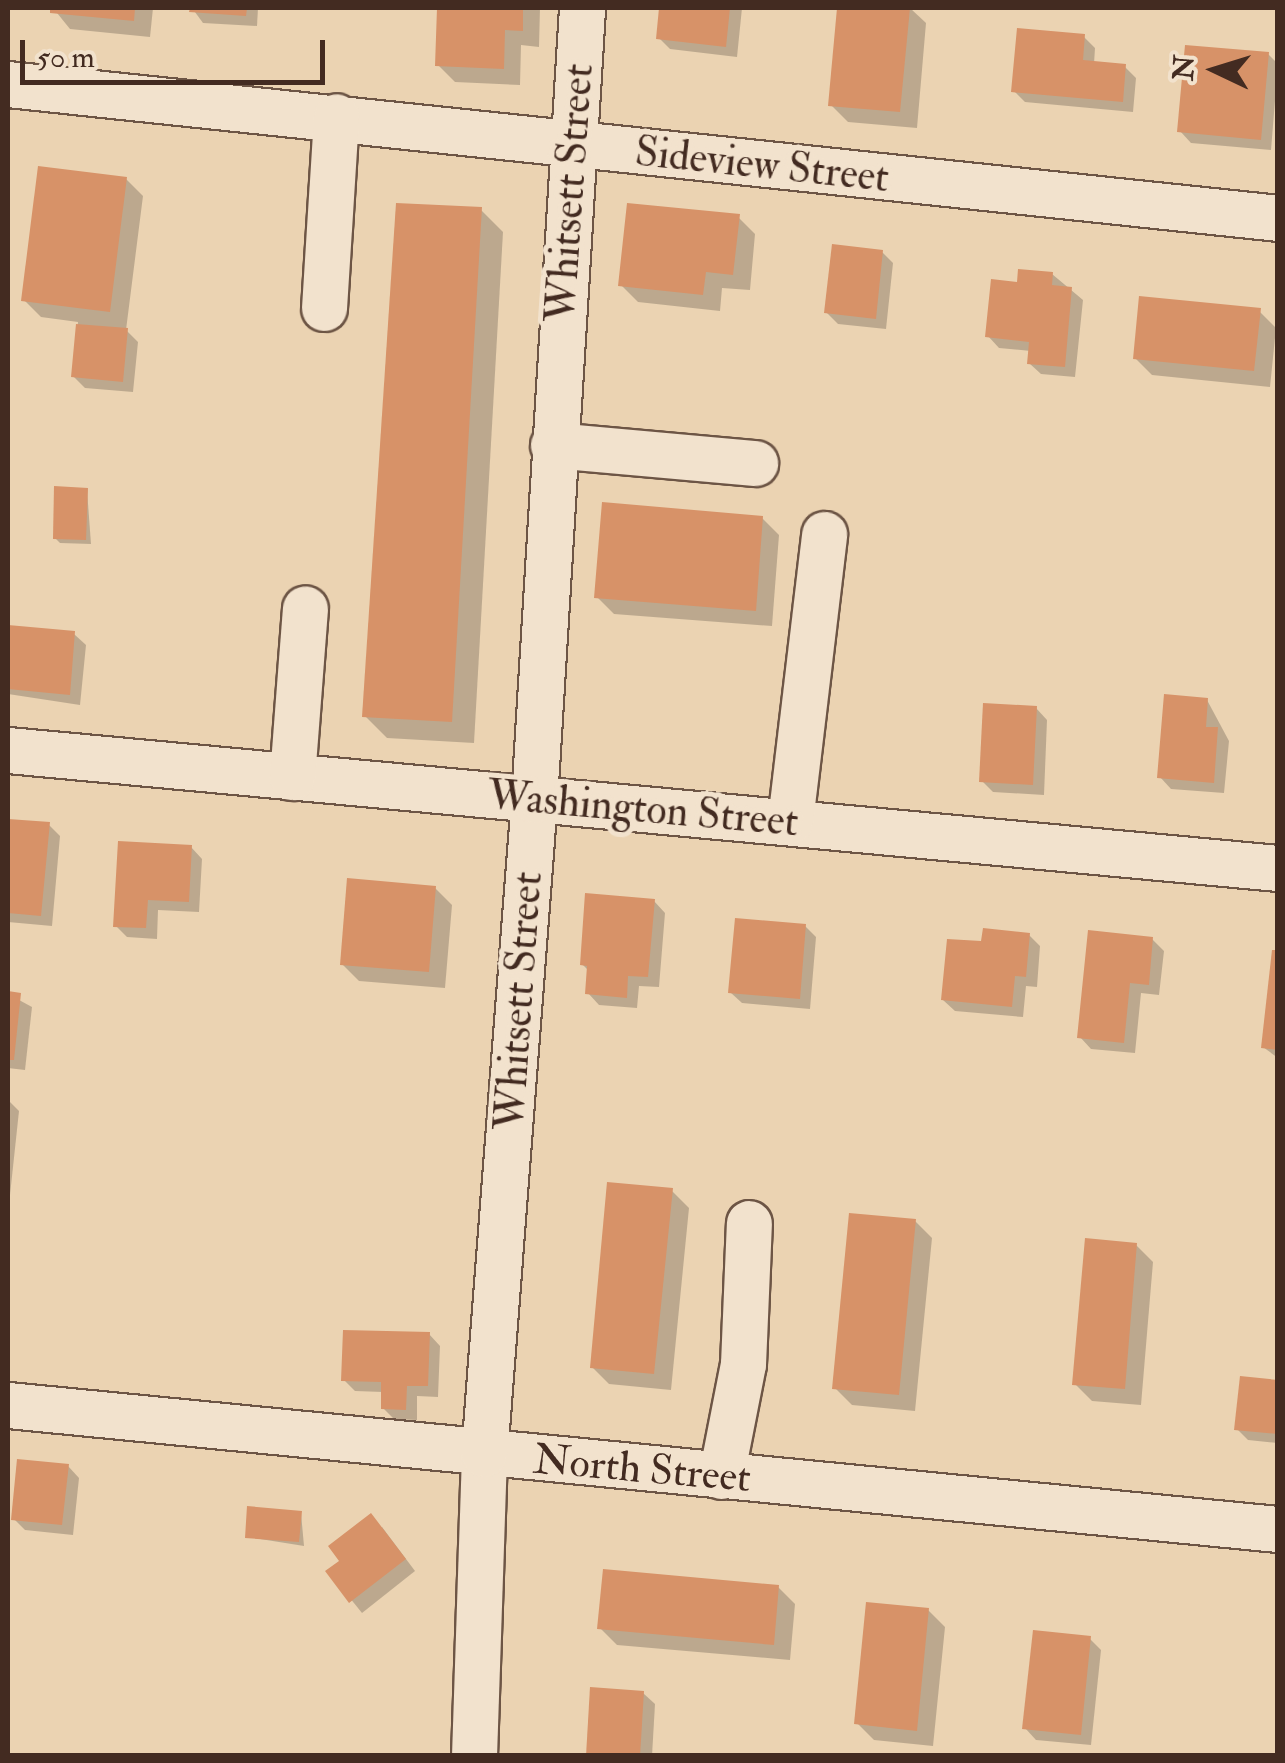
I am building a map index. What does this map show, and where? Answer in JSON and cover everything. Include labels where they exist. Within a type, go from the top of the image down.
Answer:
[{"type":"street","name":"Whitsett Street","points":[[474,1756],[484,1454],[534,800],[570,141],[582,8]]},
{"type":"street","name":"Sideview Street","points":[[8,84],[1278,218]]},
{"type":"street","points":[[324,308],[336,116]]},
{"type":"street","points":[[554,445],[755,462]]},
{"type":"street","points":[[790,820],[824,534]]},
{"type":"street","points":[[292,777],[305,609]]},
{"type":"street","name":"Washington Street","points":[[8,750],[1278,868]]},
{"type":"street","points":[[721,1476],[744,1364],[748,1223]]},
{"type":"street","name":"North Street","points":[[8,1405],[1278,1528]]},
{"type":"building","points":[[50,8],[135,8],[134,21],[50,13]]},
{"type":"building","points":[[190,8],[247,8],[246,16],[189,12]]},
{"type":"building","points":[[437,8],[523,8],[523,31],[505,30],[504,69],[435,66]]},
{"type":"building","points":[[659,8],[730,8],[726,47],[656,39]]},
{"type":"building","points":[[837,8],[910,8],[900,112],[828,106]]},
{"type":"building","points":[[1017,28],[1085,34],[1083,60],[1126,64],[1123,102],[1011,92]]},
{"type":"building","points":[[1185,45],[1269,52],[1261,140],[1177,132]]},
{"type":"building","points":[[38,166],[127,177],[110,312],[21,301]]},
{"type":"building","points":[[396,203],[482,207],[452,722],[362,717]]},
{"type":"building","points":[[627,203],[740,214],[733,275],[706,272],[703,295],[618,286]]},
{"type":"building","points":[[832,244],[883,250],[876,319],[824,313]]},
{"type":"building","points":[[1018,269],[1053,272],[1052,285],[1072,287],[1065,367],[1027,364],[1029,342],[985,337],[991,279],[1017,282]]},
{"type":"building","points":[[1139,296],[1261,308],[1254,371],[1133,359]]},
{"type":"building","points":[[76,324],[128,328],[123,382],[71,377]]},
{"type":"building","points":[[54,486],[88,488],[86,540],[53,539]]},
{"type":"building","points":[[602,502],[763,516],[756,611],[594,598]]},
{"type":"building","points":[[8,625],[75,631],[70,695],[8,689]]},
{"type":"building","points":[[1164,694],[1208,698],[1206,727],[1218,727],[1214,783],[1157,778]]},
{"type":"building","points":[[983,703],[1037,706],[1033,785],[979,782]]},
{"type":"building","points":[[8,819],[50,822],[41,916],[8,913]]},
{"type":"building","points":[[118,841],[192,845],[189,902],[148,900],[146,928],[113,927]]},
{"type":"building","points":[[347,878],[436,886],[429,972],[340,965]]},
{"type":"building","points":[[585,893],[655,899],[648,977],[628,976],[627,998],[585,994],[587,966],[580,965]]},
{"type":"building","points":[[735,918],[806,924],[800,999],[728,993]]},
{"type":"building","points":[[983,928],[1030,933],[1026,977],[1015,976],[1012,1007],[941,1000],[947,939],[981,941]]},
{"type":"building","points":[[1088,930],[1153,937],[1149,985],[1130,983],[1124,1043],[1077,1038]]},
{"type":"building","points":[[1272,950],[1278,950],[1278,1050],[1261,1048]]},
{"type":"building","points":[[8,991],[21,993],[14,1060],[8,1060]]},
{"type":"building","points":[[607,1182],[673,1188],[654,1374],[590,1368]]},
{"type":"building","points":[[849,1213],[916,1219],[899,1395],[832,1389]]},
{"type":"building","points":[[1085,1238],[1137,1243],[1125,1389],[1072,1385]]},
{"type":"building","points":[[343,1330],[430,1332],[428,1386],[407,1386],[406,1410],[381,1409],[381,1382],[341,1381]]},
{"type":"building","points":[[1240,1376],[1278,1380],[1278,1434],[1234,1430]]},
{"type":"building","points":[[17,1459],[69,1464],[62,1525],[11,1520]]},
{"type":"building","points":[[247,1506],[302,1511],[299,1542],[245,1538]]},
{"type":"building","points":[[371,1513],[406,1559],[349,1603],[325,1571],[339,1561],[328,1546]]},
{"type":"building","points":[[603,1569],[779,1585],[774,1645],[597,1629]]},
{"type":"building","points":[[866,1602],[929,1608],[917,1731],[854,1724]]},
{"type":"building","points":[[1033,1630],[1091,1636],[1081,1735],[1022,1729]]},
{"type":"building","points":[[590,1687],[644,1691],[640,1756],[586,1756]]}]
